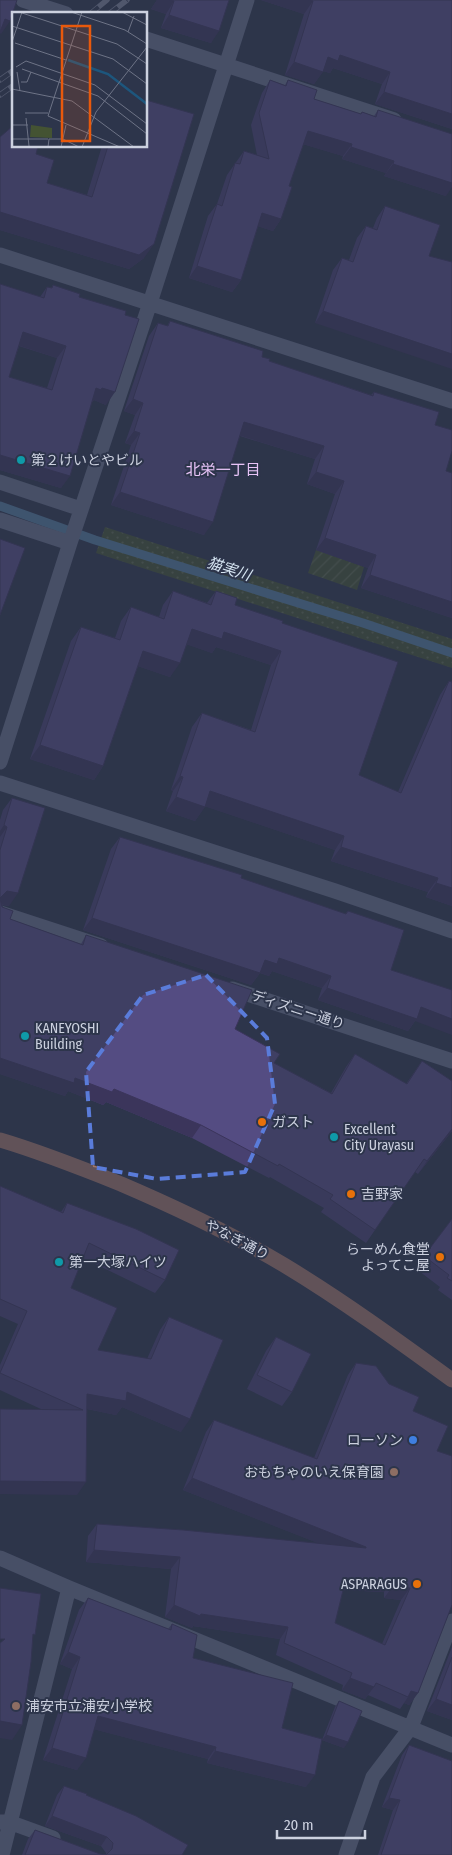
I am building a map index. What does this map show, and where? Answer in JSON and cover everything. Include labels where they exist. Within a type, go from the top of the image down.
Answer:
[{"type":"main road","name":"やなぎ通り","points":[[0,1140],[78,1166],[223,1231],[283,1264],[341,1301],[452,1380]]},
{"type":"street","points":[[23,0],[60,12]]},
{"type":"street","points":[[0,762],[68,547],[150,303],[247,0]]},
{"type":"street","points":[[148,41],[405,124]]},
{"type":"street","points":[[0,255],[452,401]]},
{"type":"street","points":[[0,482],[81,509]]},
{"type":"street","points":[[0,520],[68,547]]},
{"type":"street","points":[[0,784],[335,891],[452,931]]},
{"type":"street","points":[[0,914],[112,950]]},
{"type":"street","name":"ディズニー通り","points":[[214,983],[452,1061]]},
{"type":"street","points":[[0,1558],[452,1745]]},
{"type":"street","points":[[2,1855],[5,1822],[69,1588]]},
{"type":"street","points":[[346,1855],[373,1777],[411,1728],[452,1621]]},
{"type":"street","points":[[5,1822],[62,1842]]},
{"type":"highlighted area","points":[[206,975],[267,1038],[275,1104],[245,1172],[157,1179],[93,1167],[86,1072],[143,995]]},
{"type":"green space","points":[[105,527],[452,639],[452,668],[96,553]]},
{"type":"green space","points":[[316,550],[364,567],[357,590],[308,573]]},
{"type":"building","points":[[0,0],[17,0],[10,21],[5,19],[0,32]]},
{"type":"building","points":[[169,0],[229,0],[219,31],[169,15],[174,1]]},
{"type":"building","points":[[308,0],[452,0],[452,114],[384,92],[390,72],[340,55],[338,61],[328,57],[323,72],[294,62],[313,1]]},
{"type":"building","points":[[270,80],[286,86],[288,80],[317,90],[314,99],[361,114],[362,112],[376,117],[378,110],[452,134],[452,183],[393,164],[394,161],[351,147],[352,144],[308,131],[289,186],[292,187],[281,219],[262,213],[241,280],[197,266],[217,204],[222,206],[235,163],[240,164],[244,151],[269,159],[259,113]]},
{"type":"building","points":[[148,101],[194,114],[154,244],[139,255],[0,212],[0,137],[12,127],[12,148],[38,148],[36,154],[54,160],[47,183],[92,197],[107,148],[148,148]]},
{"type":"building","points":[[385,206],[440,225],[429,256],[452,262],[452,354],[323,311],[342,258],[353,262],[366,226],[377,230]]},
{"type":"building","points":[[0,284],[44,298],[47,287],[52,288],[53,285],[80,294],[79,297],[126,311],[125,315],[139,319],[115,392],[96,388],[70,476],[0,455]],"holes":[[[23,332],[66,346],[52,390],[9,377]]]},
{"type":"building","points":[[170,321],[263,351],[262,357],[270,359],[269,361],[373,396],[374,392],[439,412],[435,425],[452,430],[452,451],[446,471],[452,473],[452,602],[370,575],[376,555],[325,538],[344,481],[316,472],[324,446],[244,422],[213,522],[120,492],[140,433],[134,431],[143,403],[133,399],[158,323],[168,326]]},
{"type":"building","points":[[0,539],[25,548],[0,615]]},
{"type":"building","points":[[173,591],[211,605],[216,591],[237,598],[235,605],[398,662],[359,775],[401,793],[449,681],[452,682],[452,888],[436,883],[438,878],[341,847],[344,836],[210,791],[205,807],[176,797],[183,777],[180,776],[202,713],[255,732],[281,651],[224,632],[222,639],[192,629],[180,663],[143,651],[103,766],[40,745],[81,627],[120,640],[131,607],[164,619]]},
{"type":"building","points":[[12,798],[45,808],[18,893],[7,891],[0,898],[0,850],[7,827],[4,825]]},
{"type":"building","points":[[120,837],[242,875],[241,878],[346,914],[348,911],[404,930],[391,970],[452,990],[452,1019],[421,1007],[417,1019],[327,988],[331,976],[279,958],[277,964],[265,960],[260,973],[92,918]]},
{"type":"building","points":[[0,898],[2,907],[13,911],[10,919],[83,945],[86,935],[252,990],[235,1029],[280,1054],[274,1063],[332,1094],[355,1054],[407,1084],[422,1061],[452,1081],[452,1129],[427,1161],[424,1159],[375,1230],[330,1199],[333,1195],[279,1164],[278,1166],[201,1125],[114,1089],[112,1092],[75,1078],[74,1083],[0,1058]]},
{"type":"building","points":[[0,1186],[63,1213],[67,1203],[136,1229],[179,1250],[165,1280],[89,1243],[71,1288],[117,1308],[98,1350],[151,1359],[169,1317],[223,1340],[190,1419],[127,1392],[126,1401],[87,1394],[86,1482],[0,1481],[0,1409],[83,1410],[0,1373],[27,1311],[0,1299]]},
{"type":"building","points":[[452,1219],[452,1281],[447,1278],[449,1275],[424,1256]]},
{"type":"building","points":[[276,1337],[311,1354],[292,1392],[257,1375]]},
{"type":"building","points":[[356,1363],[376,1366],[389,1384],[419,1397],[413,1411],[448,1426],[437,1451],[452,1456],[452,1605],[418,1693],[411,1691],[408,1697],[376,1683],[374,1687],[350,1678],[352,1673],[284,1643],[288,1627],[201,1614],[200,1616],[174,1605],[180,1557],[94,1550],[97,1524],[183,1530],[366,1548],[192,1478],[214,1420],[317,1459]],"holes":[[[346,1578],[393,1580],[393,1586],[410,1588],[385,1645],[335,1623]]]},
{"type":"building","points":[[0,1588],[41,1594],[35,1635],[33,1634],[22,1725],[0,1721],[0,1643],[5,1639],[0,1639]]},
{"type":"building","points":[[88,1598],[171,1630],[172,1624],[197,1635],[193,1658],[293,1683],[282,1728],[322,1739],[315,1775],[215,1751],[216,1747],[98,1716],[86,1758],[52,1748],[80,1657],[68,1652]]},
{"type":"building","points":[[452,1657],[452,1705],[436,1699]]},
{"type":"building","points":[[339,1701],[362,1711],[348,1742],[326,1735]]},
{"type":"building","points":[[409,1745],[452,1761],[452,1855],[381,1855],[400,1800],[389,1798]]},
{"type":"building","points":[[64,1786],[136,1816],[188,1845],[182,1855],[106,1855],[112,1849],[113,1843],[107,1837],[52,1816]]},
{"type":"building","points":[[35,1830],[106,1855],[25,1855]]},
{"type":"waterway","name":"猫実川","points":[[0,506],[95,540],[363,623],[452,653]]},
{"type":"railway","points":[[92,12],[107,0]]},
{"type":"railway","points":[[112,12],[127,0]]},
{"type":"railway","points":[[0,80],[12,71]]},
{"type":"railway","points":[[0,95],[12,86]]},
{"type":"place","name":"第２けいとやビル","points":[[21,460]]},
{"type":"place","name":"KANEYOSHI Building","points":[[25,1036]]},
{"type":"place","name":"ガスト","points":[[262,1122]]},
{"type":"place","name":"Excellent City Urayasu","points":[[334,1137]]},
{"type":"place","name":"吉野家","points":[[351,1194]]},
{"type":"place","name":"らーめん食堂 よってこ屋","points":[[440,1257]]},
{"type":"place","name":"第一大塚ハイツ","points":[[59,1262]]},
{"type":"place","name":"ローソン","points":[[413,1440]]},
{"type":"place","name":"おもちゃのいえ保育園","points":[[394,1472]]},
{"type":"place","name":"ASPARAGUS","points":[[417,1584]]},
{"type":"place","name":"浦安市立浦安小学校","points":[[16,1706]]},
{"type":"district","name":"北栄一丁目","points":[[223,470]]}]
